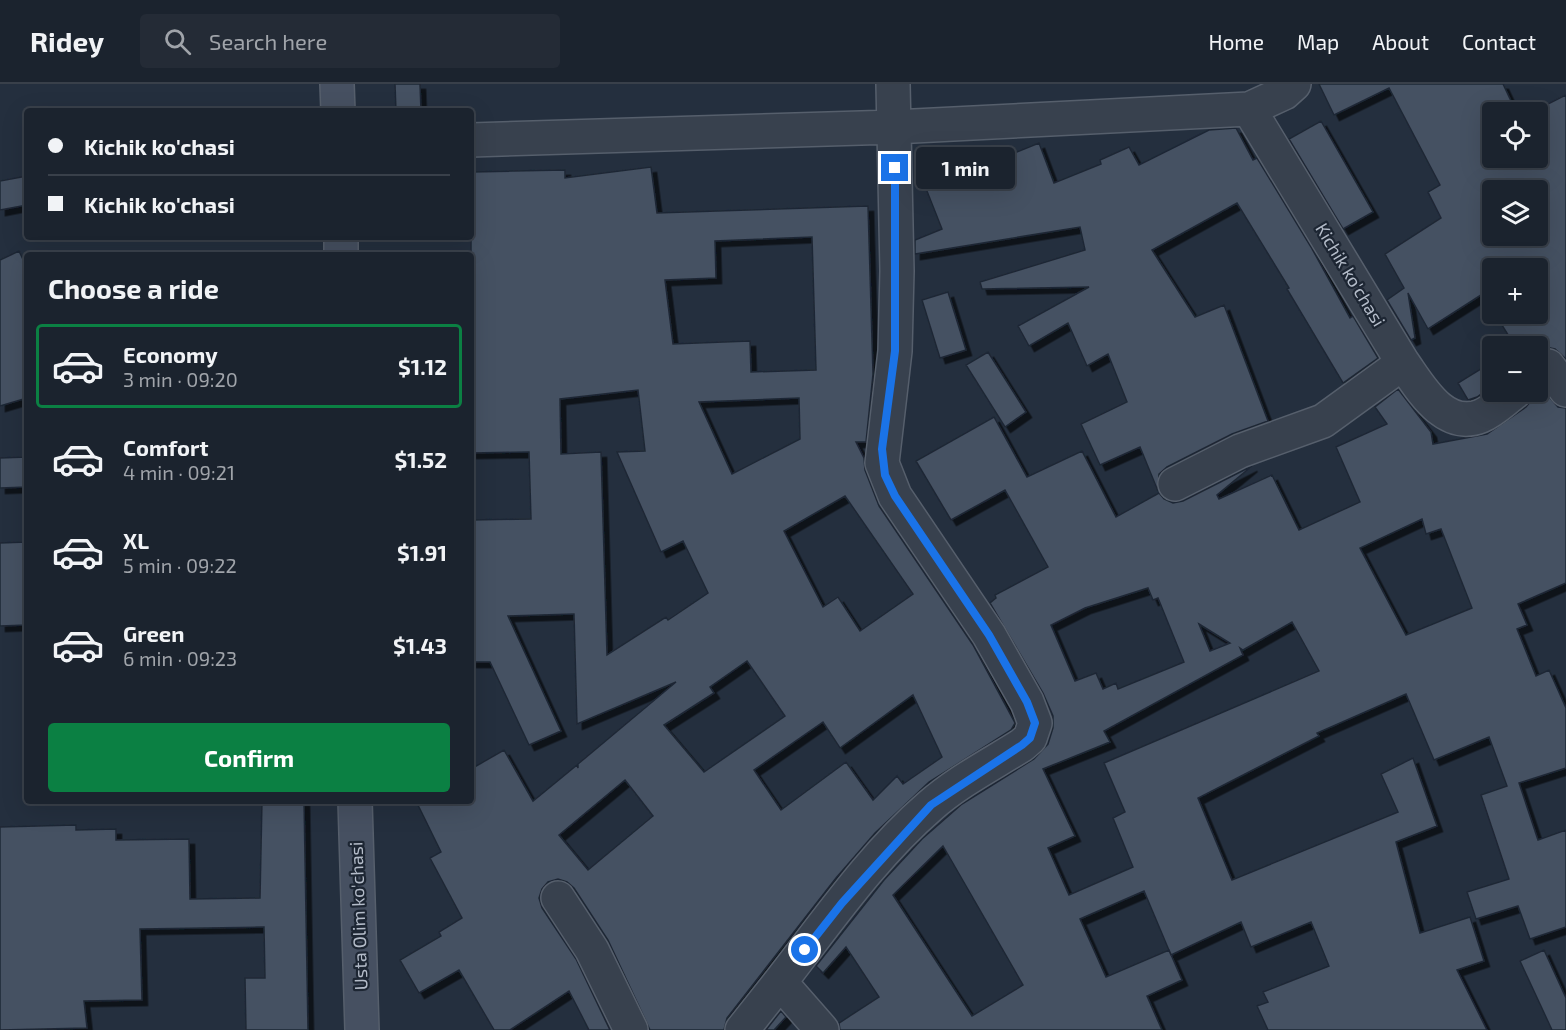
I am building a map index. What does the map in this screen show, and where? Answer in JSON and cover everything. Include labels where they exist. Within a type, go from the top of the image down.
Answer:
[{"type":"street","points":[[337,84],[338,108]]},
{"type":"street","points":[[742,1030],[842,903],[904,832],[931,805],[1022,745],[1030,738],[1035,723],[1027,702],[989,635],[895,496],[882,463],[895,351],[897,271],[893,84]]},
{"type":"street","points":[[474,140],[894,127],[1249,108],[1284,93],[1294,84]]},
{"type":"street","name":"Kichik ko'chasi","points":[[1249,108],[1402,363],[1429,399],[1445,412],[1461,418],[1478,417],[1502,402]]},
{"type":"street","points":[[1175,484],[1240,451],[1323,421],[1402,363]]},
{"type":"street","name":"Usta Olim ko'chasi","points":[[355,804],[362,1030]]},
{"type":"street","points":[[558,898],[592,950],[631,1030]]},
{"type":"street","points":[[780,982],[822,1030]]},
{"type":"building","points":[[395,84],[420,84],[421,108],[396,108]]},
{"type":"building","points":[[1319,84],[1503,84],[1511,101],[1482,102],[1482,168],[1548,168],[1548,104],[1566,95],[1566,359],[1555,349],[1548,347],[1548,336],[1509,336],[1501,324],[1548,324],[1548,258],[1482,258],[1482,294],[1428,329],[1408,293],[1415,338],[1411,340],[1387,300],[1404,288],[1385,254],[1441,218],[1428,192],[1440,185],[1389,88],[1334,115]]},
{"type":"building","points":[[1321,121],[1373,212],[1343,229],[1289,139]]},
{"type":"building","points":[[1236,128],[1253,160],[1257,158],[1311,247],[1350,318],[1353,316],[1378,358],[1343,383],[1237,203],[1152,250],[1195,317],[1224,305],[1268,421],[1232,434],[1167,467],[1159,474],[1158,491],[1140,447],[1100,465],[1081,424],[1127,402],[1108,354],[1087,366],[1068,323],[1029,346],[1018,326],[1089,287],[982,289],[980,282],[1085,250],[1080,227],[915,254],[915,240],[942,229],[923,181],[975,160],[978,168],[1039,143],[1054,183],[1101,164],[1100,160],[1129,147],[1139,165],[1209,130]]},
{"type":"building","points":[[651,167],[657,213],[868,206],[873,374],[866,442],[856,442],[864,458],[865,470],[879,506],[973,645],[1015,723],[1011,730],[929,782],[875,833],[836,878],[727,1018],[724,1030],[650,1030],[608,940],[574,888],[558,879],[548,882],[542,889],[539,898],[542,908],[576,959],[610,1030],[589,1030],[569,991],[510,1030],[494,1030],[459,970],[419,993],[400,960],[441,936],[439,932],[462,918],[430,858],[441,852],[417,804],[474,804],[474,767],[504,750],[533,801],[577,765],[578,768],[578,764],[676,682],[577,724],[574,614],[508,616],[561,731],[529,745],[490,662],[474,662],[474,520],[531,519],[529,452],[474,453],[474,252],[471,252],[471,240],[474,240],[474,172],[565,170],[565,178]],"holes":[[[812,237],[816,370],[751,372],[750,341],[673,344],[665,280],[716,278],[715,241]],[[638,390],[645,451],[617,452],[661,552],[683,541],[708,593],[668,620],[666,617],[607,655],[601,452],[561,454],[560,399]],[[799,398],[800,439],[732,474],[699,402]],[[845,496],[913,594],[860,631],[838,597],[823,607],[784,531]],[[747,661],[785,716],[704,772],[664,725],[714,693],[710,687]],[[913,695],[942,757],[903,784],[897,776],[873,800],[846,762],[781,810],[754,770],[823,722],[840,748]],[[625,780],[653,816],[588,870],[559,835]]]},
{"type":"building","points":[[24,177],[24,206],[0,210],[0,181]]},
{"type":"building","points":[[19,251],[24,262],[24,399],[0,406],[0,260]]},
{"type":"building","points":[[948,292],[966,350],[940,358],[922,300]]},
{"type":"building","points":[[988,352],[1026,412],[1005,427],[966,365]]},
{"type":"building","points":[[1482,368],[1482,393],[1477,397],[1468,400],[1458,383]]},
{"type":"building","points":[[1398,389],[1431,432],[1433,444],[1487,434],[1530,402],[1548,402],[1548,396],[1558,407],[1566,408],[1566,583],[1518,604],[1527,625],[1517,629],[1536,676],[1549,670],[1566,708],[1566,768],[1519,783],[1538,840],[1566,830],[1566,927],[1530,939],[1518,906],[1476,919],[1467,892],[1509,879],[1481,795],[1507,786],[1489,737],[1434,760],[1406,694],[1317,733],[1319,736],[1198,798],[1232,880],[1398,812],[1381,774],[1413,758],[1437,826],[1396,842],[1420,933],[1470,917],[1484,961],[1457,970],[1487,1030],[1268,1030],[1257,1006],[1268,1002],[1263,992],[1329,966],[1311,922],[1251,947],[1241,922],[1171,955],[1182,980],[1147,996],[1162,1030],[840,1030],[839,1023],[879,997],[846,947],[823,973],[816,966],[884,880],[922,839],[962,804],[1034,759],[1048,744],[1053,728],[1053,716],[1043,693],[990,603],[996,598],[995,595],[1048,567],[1005,490],[951,520],[916,461],[994,417],[1027,477],[1082,451],[1116,517],[1159,493],[1164,499],[1173,503],[1183,501],[1252,466],[1217,495],[1219,499],[1272,475],[1299,530],[1360,502],[1336,447],[1387,424],[1375,407]],"holes":[[[1422,519],[1426,534],[1441,529],[1472,608],[1406,635],[1360,548]],[[1148,588],[1153,600],[1158,598],[1184,662],[1118,689],[1116,683],[1103,689],[1096,673],[1075,681],[1051,625],[1085,608]],[[1292,622],[1319,671],[1104,763],[1125,812],[1113,818],[1133,867],[1069,895],[1048,848],[1075,836],[1043,769],[1110,742],[1104,731],[1243,655],[1240,648],[1243,650]],[[1199,624],[1230,643],[1210,651]],[[943,846],[1023,985],[972,1016],[893,895]],[[1144,891],[1169,950],[1106,977],[1080,919]]]},
{"type":"building","points":[[24,457],[24,487],[0,488],[0,458]]},
{"type":"building","points":[[24,542],[24,625],[0,626],[0,543]]},
{"type":"building","points":[[262,804],[304,804],[308,1030],[246,1030],[245,978],[265,978],[264,927],[140,929],[142,1000],[84,1001],[87,1028],[0,1030],[0,827],[76,825],[76,830],[116,829],[116,840],[189,839],[190,899],[260,898]]},
{"type":"building","points":[[1544,950],[1566,998],[1566,1030],[1552,1030],[1520,961]]},
{"type":"building","points":[[781,1011],[786,1017],[774,1030],[766,1030]]},
{"type":"route","points":[[805,950],[842,903],[904,832],[931,805],[1022,745],[1030,738],[1035,723],[1027,702],[989,635],[895,496],[885,475],[882,449],[890,404],[895,351],[897,271],[895,168]]}]
